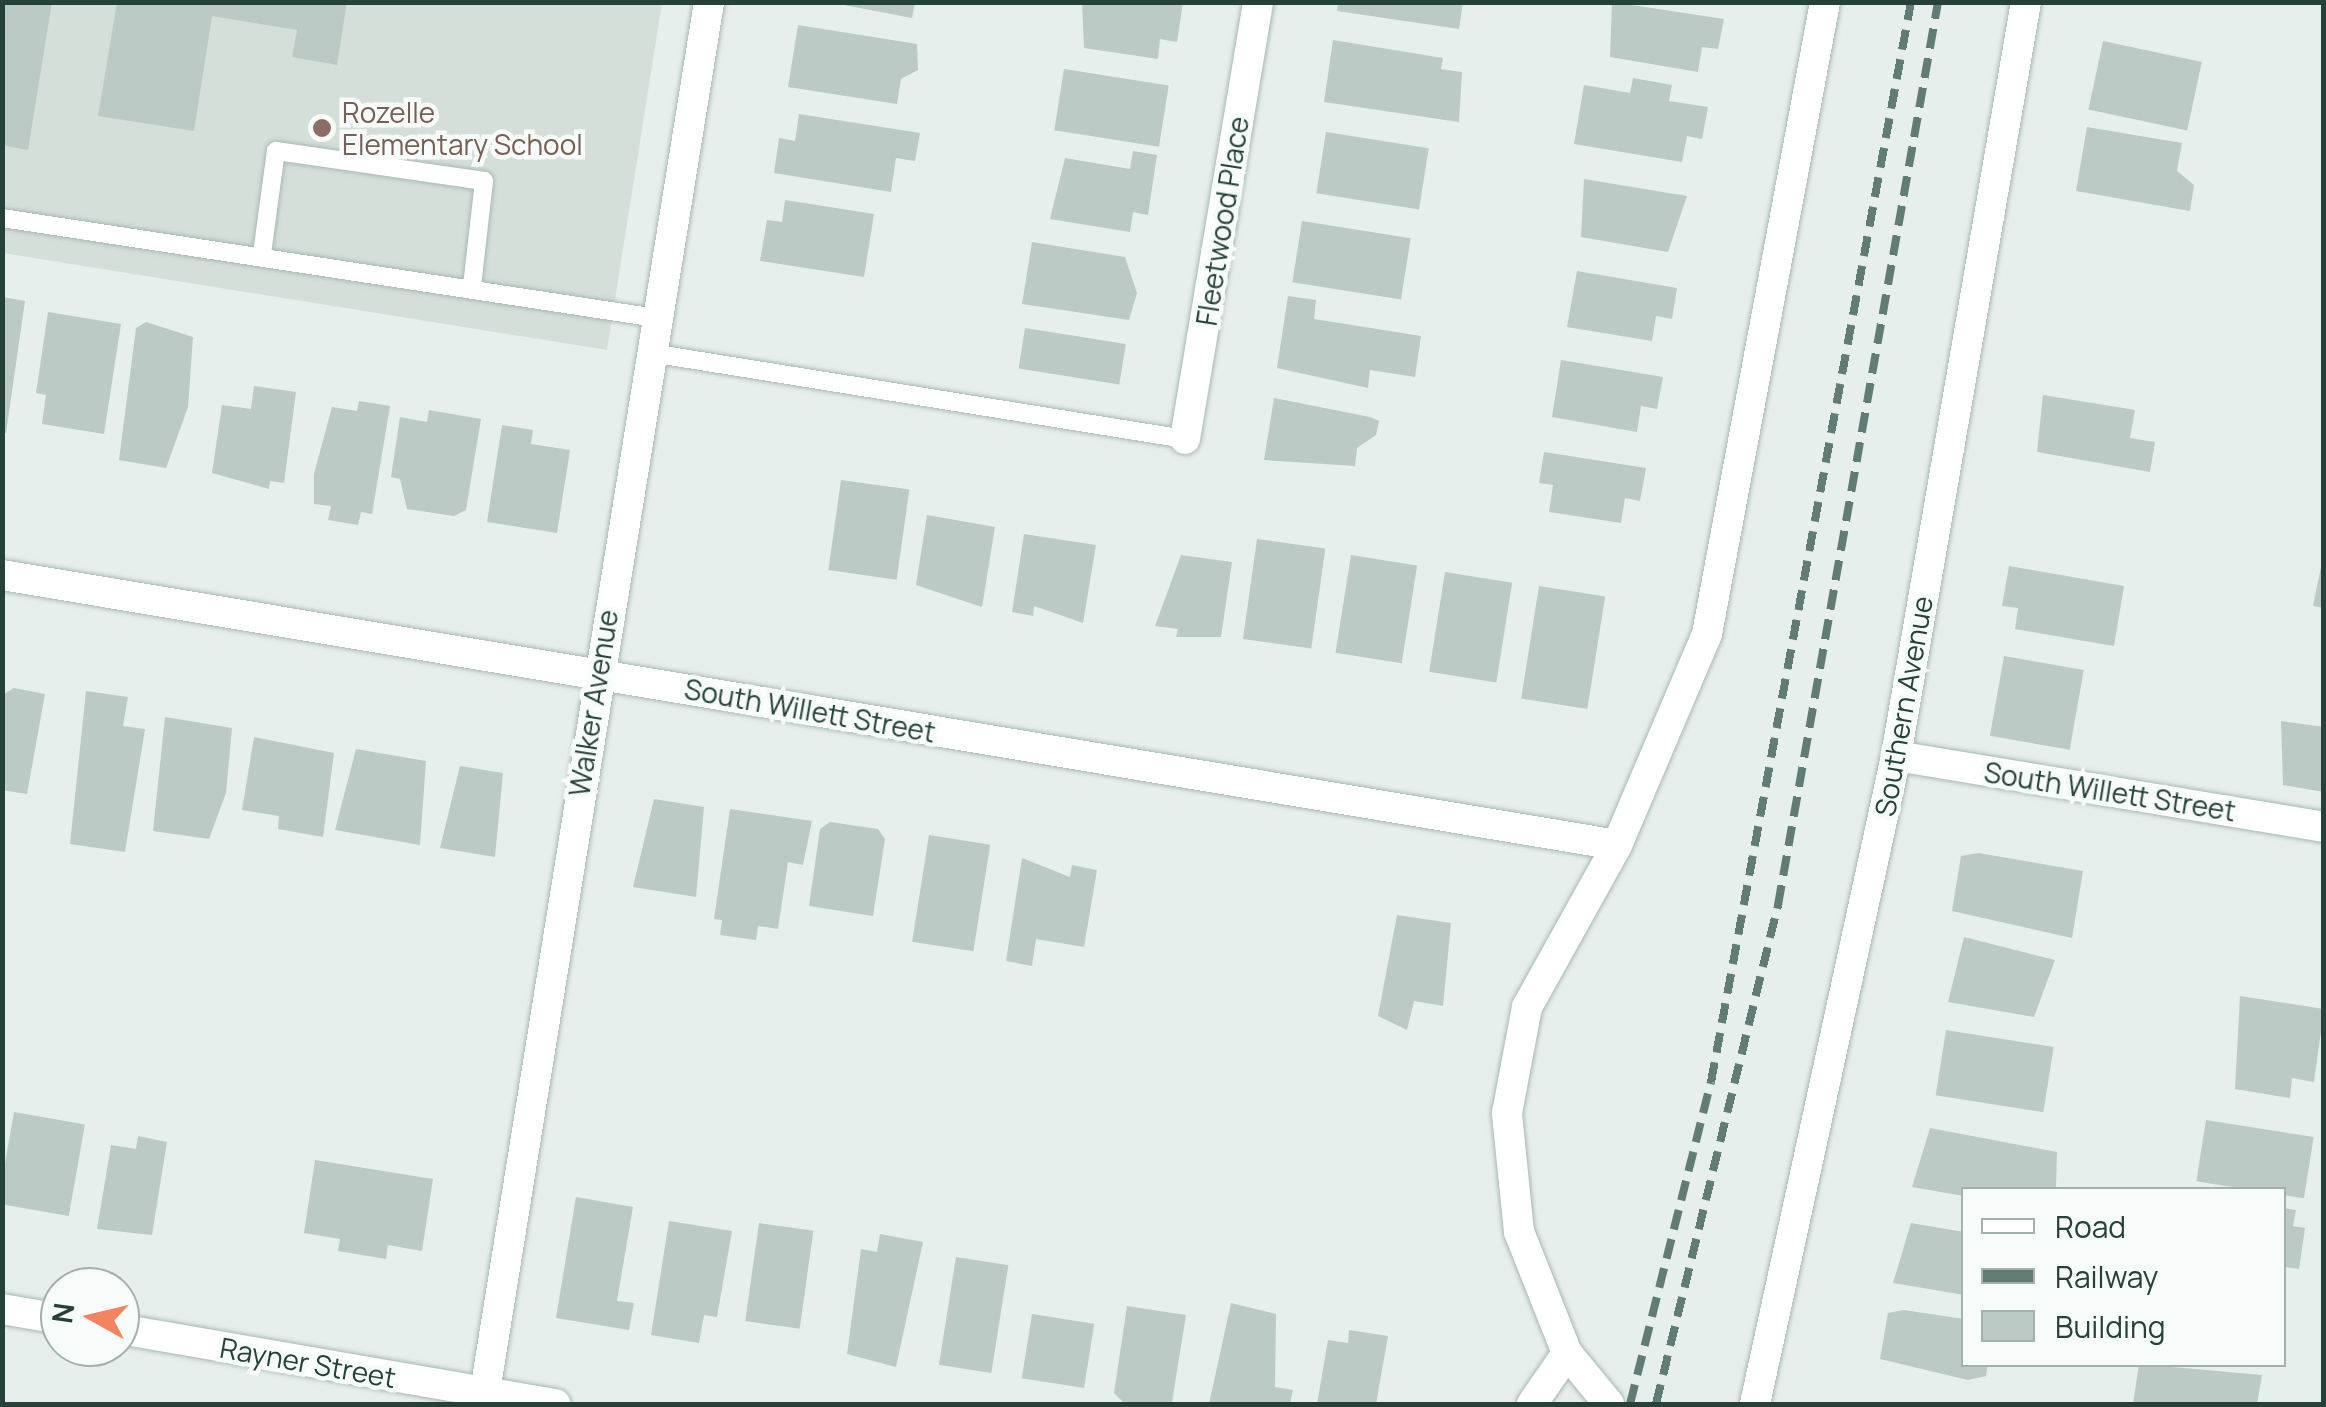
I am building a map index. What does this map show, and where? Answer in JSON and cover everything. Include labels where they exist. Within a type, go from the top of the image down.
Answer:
[{"type":"street","name":"Walker Avenue","points":[[485,1398],[597,674],[709,2]]},
{"type":"street","name":"Fleetwood Place","points":[[1186,439],[1258,2]]},
{"type":"street","points":[[1609,1404],[1567,1353],[1519,1232],[1507,1113],[1526,1006],[1617,846],[1707,634],[1824,2]]},
{"type":"street","name":"Southern Avenue","points":[[1755,1404],[1896,756],[2026,2]]},
{"type":"street","name":"South Willett Street","points":[[2,575],[1617,846]]},
{"type":"street","name":"South Willett Street","points":[[1896,756],[2324,827]]},
{"type":"street","points":[[2,1309],[40,1316]]},
{"type":"street","name":"Rayner Street","points":[[140,1333],[485,1398],[556,1404]]},
{"type":"street","points":[[1532,1404],[1567,1353]]},
{"type":"lane","points":[[262,254],[276,150],[484,181],[472,287]]},
{"type":"lane","points":[[2,218],[262,254],[656,318]]},
{"type":"lane","points":[[650,353],[1186,439]]},
{"type":"shaded area","name":"Rozelle Elementary School","points":[[2,3],[662,3],[607,350],[3,253]]},
{"type":"building","points":[[2,2],[52,2],[28,150],[5,146]]},
{"type":"building","points":[[117,2],[347,2],[337,65],[292,57],[297,30],[212,16],[194,131],[98,116]]},
{"type":"building","points":[[828,2],[915,2],[912,18]]},
{"type":"building","points":[[1082,2],[1183,2],[1177,42],[1160,39],[1158,59],[1084,48]]},
{"type":"building","points":[[1338,2],[1463,2],[1459,29],[1337,11]]},
{"type":"building","points":[[1612,2],[1724,19],[1718,49],[1702,47],[1698,72],[1610,57]]},
{"type":"building","points":[[798,25],[917,44],[918,70],[901,79],[897,104],[788,87]]},
{"type":"building","points":[[1333,40],[1443,58],[1441,69],[1462,72],[1459,122],[1324,102]]},
{"type":"building","points":[[2103,41],[2202,62],[2187,130],[2088,109]]},
{"type":"building","points":[[1064,69],[1169,86],[1159,147],[1054,130]]},
{"type":"building","points":[[1633,78],[1672,85],[1669,101],[1708,107],[1702,139],[1687,136],[1682,162],[1574,144],[1584,85],[1630,93]]},
{"type":"building","points":[[799,114],[920,133],[915,161],[896,158],[891,192],[774,173],[779,138],[795,141]]},
{"type":"building","points":[[2087,127],[2182,143],[2177,171],[2194,185],[2190,211],[2076,191]]},
{"type":"building","points":[[1326,132],[1429,148],[1419,210],[1316,193]]},
{"type":"building","points":[[1133,151],[1157,155],[1148,215],[1133,212],[1130,232],[1050,219],[1065,158],[1130,169]]},
{"type":"building","points":[[1584,179],[1687,196],[1668,252],[1581,237]]},
{"type":"building","points":[[785,200],[874,214],[864,277],[760,261],[767,220],[782,222]]},
{"type":"building","points":[[1302,221],[1411,238],[1401,299],[1292,282]]},
{"type":"building","points":[[1032,242],[1125,257],[1137,293],[1129,320],[1022,304]]},
{"type":"building","points":[[1577,271],[1677,288],[1672,319],[1656,316],[1652,341],[1567,327]]},
{"type":"building","points":[[1288,296],[1316,300],[1314,319],[1421,336],[1415,377],[1370,370],[1368,388],[1277,368]]},
{"type":"building","points":[[3,297],[25,301],[6,433],[3,432]]},
{"type":"building","points":[[48,312],[121,324],[104,434],[42,424],[46,395],[36,393]]},
{"type":"building","points":[[146,322],[193,337],[188,407],[166,468],[119,460],[136,328]]},
{"type":"building","points":[[1025,328],[1126,344],[1119,384],[1019,368]]},
{"type":"building","points":[[1561,360],[1663,377],[1657,409],[1641,406],[1637,432],[1552,417]]},
{"type":"building","points":[[254,386],[296,392],[284,483],[270,481],[269,489],[212,473],[222,405],[251,409]]},
{"type":"building","points":[[2043,395],[2135,410],[2130,438],[2155,442],[2150,472],[2037,452]]},
{"type":"building","points":[[1274,398],[1370,417],[1379,421],[1376,435],[1357,448],[1355,466],[1264,460]]},
{"type":"building","points":[[359,401],[390,406],[372,514],[361,512],[358,525],[328,520],[331,506],[314,504],[314,474],[332,407],[357,411]]},
{"type":"building","points":[[429,410],[481,419],[466,510],[454,516],[407,509],[400,479],[391,477],[400,417],[427,422]]},
{"type":"building","points":[[502,425],[533,430],[531,444],[570,450],[557,533],[487,522]]},
{"type":"building","points":[[1544,452],[1646,468],[1640,501],[1625,498],[1621,523],[1549,512],[1553,485],[1539,483]]},
{"type":"building","points":[[841,480],[909,490],[897,580],[828,570]]},
{"type":"building","points":[[927,515],[995,527],[982,607],[916,585]]},
{"type":"building","points":[[1024,534],[1096,545],[1083,623],[1034,606],[1033,616],[1012,612]]},
{"type":"building","points":[[1257,539],[1325,549],[1311,649],[1243,639]]},
{"type":"building","points":[[2324,552],[2324,608],[2313,606]]},
{"type":"building","points":[[1181,555],[1232,562],[1221,637],[1176,637],[1178,629],[1155,626]]},
{"type":"building","points":[[1351,555],[1417,565],[1402,663],[1336,653]]},
{"type":"building","points":[[2009,566],[2124,586],[2114,646],[2015,629],[2018,608],[2002,606]]},
{"type":"building","points":[[1445,572],[1512,583],[1496,682],[1429,672]]},
{"type":"building","points":[[1539,586],[1605,596],[1587,709],[1521,699]]},
{"type":"building","points":[[2004,656],[2084,670],[2070,750],[1990,736]]},
{"type":"building","points":[[14,688],[45,694],[27,794],[2,790],[2,695]]},
{"type":"building","points":[[86,691],[128,697],[123,726],[145,729],[125,852],[70,844]]},
{"type":"building","points":[[165,717],[232,728],[226,793],[209,839],[153,831]]},
{"type":"building","points":[[2281,721],[2324,727],[2324,792],[2283,785]]},
{"type":"building","points":[[254,737],[334,753],[323,837],[278,829],[279,816],[242,810]]},
{"type":"building","points":[[356,749],[426,761],[420,845],[335,830]]},
{"type":"building","points":[[460,766],[503,773],[495,857],[440,848]]},
{"type":"building","points":[[654,799],[704,807],[696,897],[633,887]]},
{"type":"building","points":[[730,809],[812,821],[803,865],[788,862],[778,929],[758,926],[756,940],[720,935],[722,920],[714,919]]},
{"type":"building","points":[[830,822],[878,829],[885,839],[873,916],[809,906],[820,829]]},
{"type":"building","points":[[929,835],[990,845],[973,951],[912,942]]},
{"type":"building","points":[[1978,853],[2083,871],[2072,938],[1952,911],[1961,856]]},
{"type":"building","points":[[1022,858],[1070,877],[1072,865],[1097,870],[1084,947],[1036,939],[1032,966],[1006,961]]},
{"type":"building","points":[[1397,915],[1451,923],[1443,1006],[1414,1001],[1407,1030],[1378,1016]]},
{"type":"building","points":[[1964,937],[2055,960],[2034,1017],[1948,1002]]},
{"type":"building","points":[[2240,996],[2324,1009],[2314,1082],[2292,1078],[2290,1098],[2235,1089]]},
{"type":"building","points":[[1946,1030],[2054,1047],[2043,1112],[1936,1095]]},
{"type":"building","points":[[14,1112],[85,1125],[69,1216],[2,1204],[2,1180]]},
{"type":"building","points":[[2206,1120],[2314,1137],[2304,1198],[2286,1195],[2286,1187],[2233,1187],[2196,1181]]},
{"type":"building","points":[[1930,1128],[2057,1152],[2056,1187],[1961,1187],[1961,1195],[1912,1187]]},
{"type":"building","points":[[138,1136],[167,1142],[152,1235],[97,1229],[111,1145],[136,1149]]},
{"type":"building","points":[[315,1160],[433,1179],[422,1251],[388,1245],[386,1259],[338,1251],[340,1239],[304,1233]]},
{"type":"building","points":[[576,1197],[633,1207],[617,1301],[634,1303],[629,1330],[556,1318]]},
{"type":"building","points":[[2286,1208],[2296,1210],[2293,1226],[2305,1228],[2299,1269],[2286,1267]]},
{"type":"building","points":[[669,1221],[732,1231],[717,1317],[704,1315],[699,1343],[651,1335]]},
{"type":"building","points":[[759,1223],[813,1231],[800,1329],[745,1321]]},
{"type":"building","points":[[1911,1223],[1961,1231],[1961,1294],[1893,1283]]},
{"type":"building","points":[[880,1234],[923,1242],[896,1367],[847,1354],[861,1249],[877,1252]]},
{"type":"building","points":[[956,1257],[1008,1265],[991,1373],[939,1365]]},
{"type":"building","points":[[1231,1303],[1276,1314],[1275,1387],[1293,1390],[1290,1404],[1209,1404]]},
{"type":"building","points":[[1127,1306],[1186,1315],[1172,1402],[1123,1402],[1114,1393]]},
{"type":"building","points":[[1904,1310],[1961,1319],[1961,1367],[1988,1367],[1986,1376],[1968,1380],[1880,1359],[1888,1313]]},
{"type":"building","points":[[1032,1314],[1094,1324],[1084,1388],[1022,1378]]},
{"type":"building","points":[[1349,1330],[1388,1336],[1376,1404],[1317,1404],[1328,1340],[1348,1343]]},
{"type":"building","points":[[2139,1367],[2262,1375],[2257,1404],[2133,1404]]},
{"type":"railway","points":[[1630,1404],[1711,1082],[1911,2]]},
{"type":"railway","points":[[1656,1404],[1778,905],[1938,2]]},
{"type":"place","name":"Rozelle Elementary School","points":[[322,128]]}]
